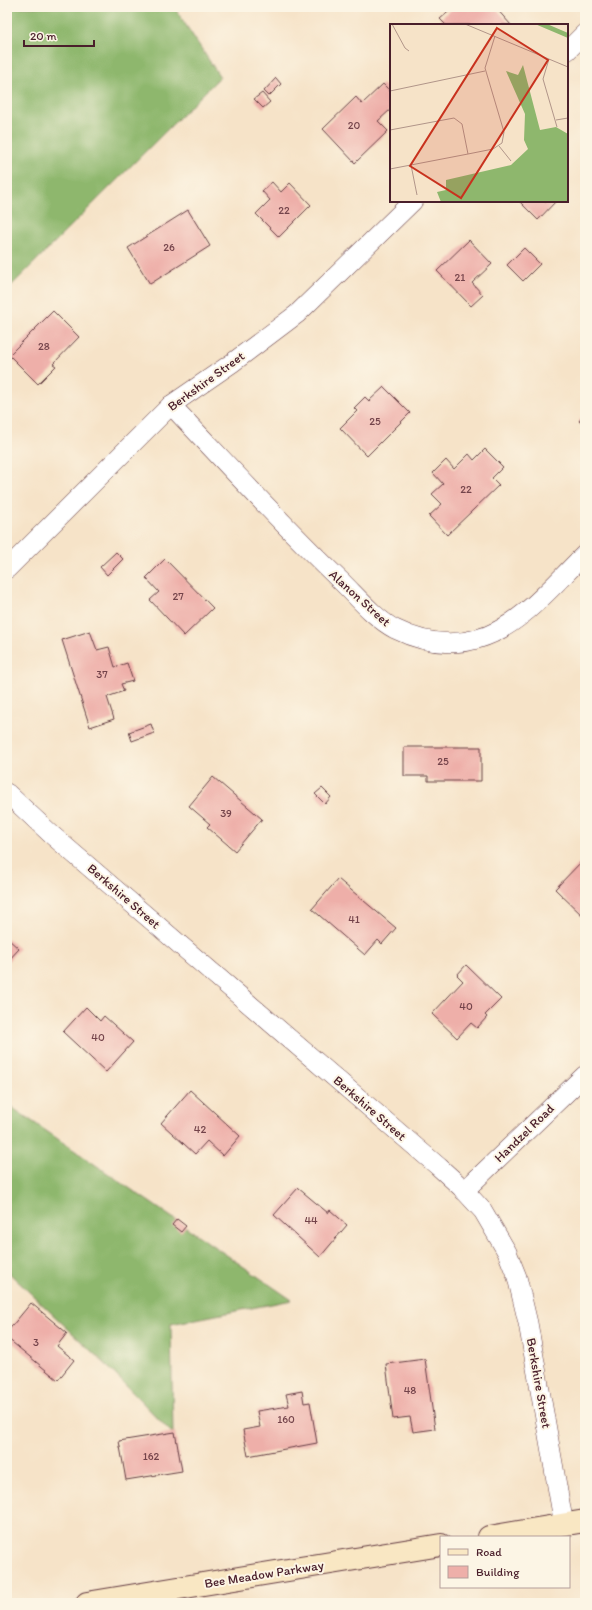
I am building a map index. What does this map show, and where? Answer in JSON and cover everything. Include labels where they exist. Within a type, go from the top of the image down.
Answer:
[{"type":"street","points":[[568,49],[585,33]]},
{"type":"street","name":"Berkshire Street","points":[[7,569],[171,405],[232,363],[297,314],[412,202]]},
{"type":"street","name":"Alanon Street","points":[[171,405],[321,562],[381,619],[394,629],[423,641],[455,643],[477,639],[501,630],[526,611],[585,554]]},
{"type":"street","name":"Berkshire Street","points":[[7,793],[52,835],[439,1167],[473,1199],[498,1235],[507,1252],[521,1290],[564,1525]]},
{"type":"street","name":"Handzel Road","points":[[464,1191],[585,1075]]},
{"type":"street","points":[[495,1536],[585,1521]]},
{"type":"street","name":"Bee Meadow Parkway","points":[[87,1603],[440,1545]]},
{"type":"green space","points":[[7,7],[174,7],[220,77],[7,290]]},
{"type":"green space","points":[[7,1104],[292,1300],[171,1324],[173,1434],[106,1365],[7,1271]]},
{"type":"building","points":[[451,7],[495,7],[510,24],[445,24],[440,19],[453,8]]},
{"type":"building","points":[[276,78],[281,84],[269,96],[264,91]]},
{"type":"building","points":[[383,84],[390,91],[390,110],[378,121],[388,131],[355,163],[323,129],[356,97],[362,104]]},
{"type":"building","points":[[262,93],[270,102],[263,108],[254,99]]},
{"type":"building","points":[[272,182],[281,192],[290,183],[311,205],[279,237],[256,214],[270,200],[262,191]]},
{"type":"building","points":[[520,202],[555,202],[538,220]]},
{"type":"building","points":[[188,210],[210,246],[150,284],[128,248]]},
{"type":"building","points":[[469,240],[492,264],[472,283],[483,295],[471,306],[437,271]]},
{"type":"building","points":[[524,248],[540,264],[523,281],[507,265]]},
{"type":"building","points":[[53,311],[79,337],[53,364],[56,366],[38,384],[9,355]]},
{"type":"building","points":[[384,387],[410,413],[367,456],[340,428],[357,411],[354,408],[365,397],[369,401]]},
{"type":"building","points":[[585,414],[585,427],[579,421]]},
{"type":"building","points":[[485,449],[503,467],[492,478],[499,485],[447,535],[429,516],[442,504],[432,494],[443,484],[433,473],[446,460],[454,469],[469,454],[474,460]]},
{"type":"building","points":[[116,552],[123,559],[107,575],[100,567]]},
{"type":"building","points":[[165,559],[213,608],[184,636],[150,600],[159,592],[146,578]]},
{"type":"building","points":[[90,631],[97,650],[109,647],[115,667],[127,663],[133,681],[121,684],[124,691],[107,697],[114,719],[90,727],[62,640]]},
{"type":"building","points":[[151,724],[154,733],[132,741],[129,732]]},
{"type":"building","points":[[404,747],[481,747],[481,781],[428,781],[428,776],[404,776]]},
{"type":"building","points":[[213,777],[262,819],[235,851],[207,827],[210,824],[189,806]]},
{"type":"building","points":[[322,788],[331,797],[325,804],[315,794]]},
{"type":"building","points":[[585,858],[585,918],[555,889]]},
{"type":"building","points":[[338,879],[396,928],[382,944],[378,940],[365,955],[312,909]]},
{"type":"building","points":[[7,938],[19,949],[7,962]]},
{"type":"building","points":[[466,965],[501,999],[485,1015],[487,1017],[477,1028],[471,1023],[457,1038],[432,1014],[463,981],[457,975]]},
{"type":"building","points":[[86,1007],[100,1021],[104,1016],[133,1042],[106,1072],[63,1032]]},
{"type":"building","points":[[190,1090],[240,1136],[223,1156],[207,1141],[195,1154],[161,1123]]},
{"type":"building","points":[[298,1188],[328,1213],[330,1210],[347,1225],[320,1257],[274,1215]]},
{"type":"building","points":[[177,1219],[186,1226],[181,1232],[172,1225]]},
{"type":"building","points":[[31,1303],[67,1333],[57,1346],[74,1360],[58,1380],[7,1338],[7,1332]]},
{"type":"building","points":[[425,1359],[435,1429],[413,1432],[410,1417],[393,1419],[386,1364]]},
{"type":"building","points":[[302,1391],[304,1403],[310,1402],[317,1443],[248,1456],[243,1430],[260,1427],[257,1411],[289,1406],[286,1394]]},
{"type":"building","points":[[175,1432],[182,1471],[126,1480],[119,1441]]}]
